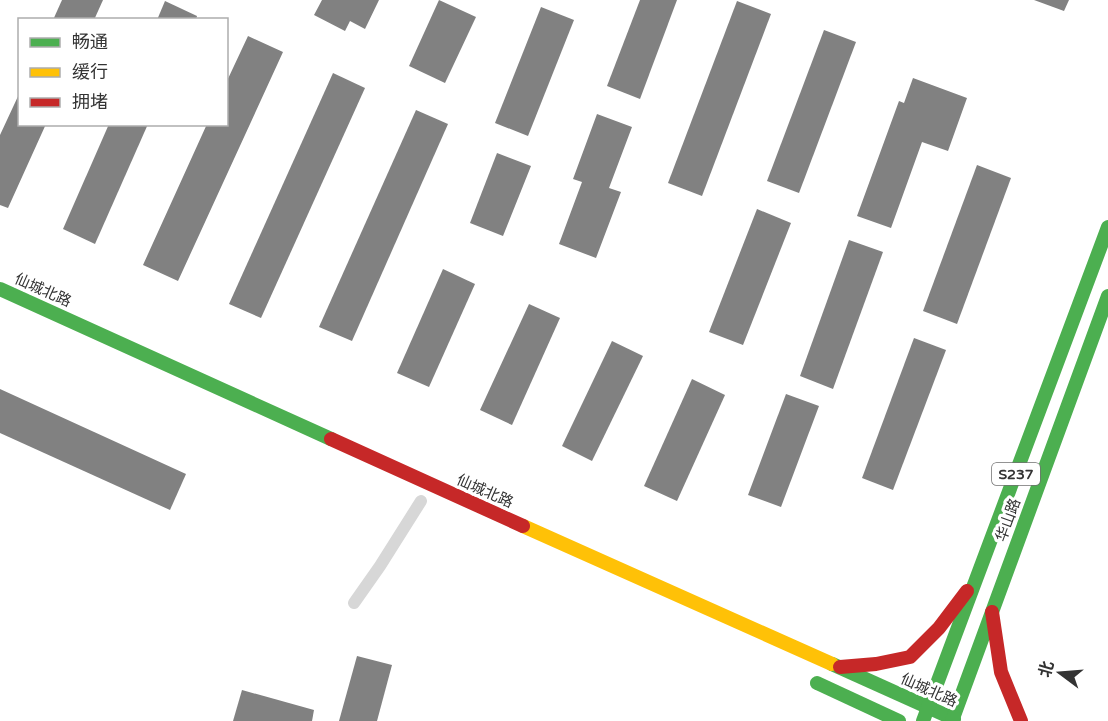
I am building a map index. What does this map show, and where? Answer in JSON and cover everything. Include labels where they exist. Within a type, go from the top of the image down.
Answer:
[{"type":"main road","name":"S237","points":[[926,715],[1108,227]]},
{"type":"main road","name":"仙城北路","points":[[0,289],[837,668],[926,715],[954,720]]},
{"type":"main road","name":"华山路","points":[[954,720],[1108,296]]},
{"type":"main road","points":[[837,668],[876,664],[910,657],[939,628],[977,578]]},
{"type":"main road","points":[[992,612],[1001,672],[1021,721]]},
{"type":"main road","points":[[853,714],[808,679],[899,721]]},
{"type":"lane","points":[[354,603],[421,501]]},
{"type":"building","points":[[62,0],[103,0],[95,18],[54,18]]},
{"type":"building","points":[[322,0],[379,0],[365,29],[350,21],[345,31],[314,15]]},
{"type":"building","points":[[439,0],[476,17],[445,83],[409,66]]},
{"type":"building","points":[[640,0],[677,0],[640,99],[607,86]]},
{"type":"building","points":[[1034,0],[1069,0],[1064,11]]},
{"type":"building","points":[[165,1],[197,16],[196,18],[158,18]]},
{"type":"building","points":[[737,1],[771,14],[702,196],[668,183]]},
{"type":"building","points":[[541,7],[574,20],[528,136],[495,123]]},
{"type":"building","points":[[824,30],[856,42],[799,193],[767,181]]},
{"type":"building","points":[[248,36],[283,52],[178,281],[143,265],[206,126],[228,126],[228,79]]},
{"type":"building","points":[[333,73],[365,88],[261,318],[229,304]]},
{"type":"building","points":[[913,78],[967,98],[948,151],[922,142],[891,228],[857,216],[899,101],[904,103]]},
{"type":"building","points":[[18,96],[18,126],[45,126],[8,208],[0,205],[0,135]]},
{"type":"building","points":[[416,110],[448,124],[352,341],[319,327]]},
{"type":"building","points":[[597,114],[632,127],[609,188],[621,192],[596,258],[559,244],[582,182],[573,179]]},
{"type":"building","points":[[108,126],[147,126],[95,244],[63,229]]},
{"type":"building","points":[[497,153],[531,166],[503,236],[470,223]]},
{"type":"building","points":[[977,165],[1011,178],[957,324],[923,311]]},
{"type":"building","points":[[757,209],[791,223],[743,345],[709,332]]},
{"type":"building","points":[[849,240],[883,252],[833,389],[800,376]]},
{"type":"building","points":[[443,269],[475,284],[429,387],[397,373]]},
{"type":"building","points":[[529,304],[560,318],[512,425],[480,410]]},
{"type":"building","points":[[914,338],[946,350],[893,490],[862,478]]},
{"type":"building","points":[[612,341],[643,356],[592,461],[562,446]]},
{"type":"building","points":[[692,379],[725,395],[677,501],[644,486]]},
{"type":"building","points":[[0,389],[186,474],[170,510],[0,433]]},
{"type":"building","points":[[786,394],[819,406],[781,507],[748,495]]},
{"type":"building","points":[[357,656],[392,665],[377,721],[339,721]]},
{"type":"building","points":[[242,690],[314,710],[312,721],[233,721]]},
{"type":"traffic: fast","points":[[923,721],[1108,227]]},
{"type":"traffic: fast","points":[[0,289],[331,439]]},
{"type":"traffic: fast","points":[[952,721],[1108,296]]},
{"type":"traffic: fast","points":[[832,664],[954,719]]},
{"type":"traffic: fast","points":[[817,683],[899,721]]},
{"type":"traffic: slow","points":[[523,526],[832,664]]},
{"type":"traffic: jam","points":[[331,439],[523,526]]},
{"type":"traffic: jam","points":[[840,667],[876,664],[910,657],[939,628],[967,591]]},
{"type":"traffic: jam","points":[[992,612],[1001,672],[1021,721]]}]
